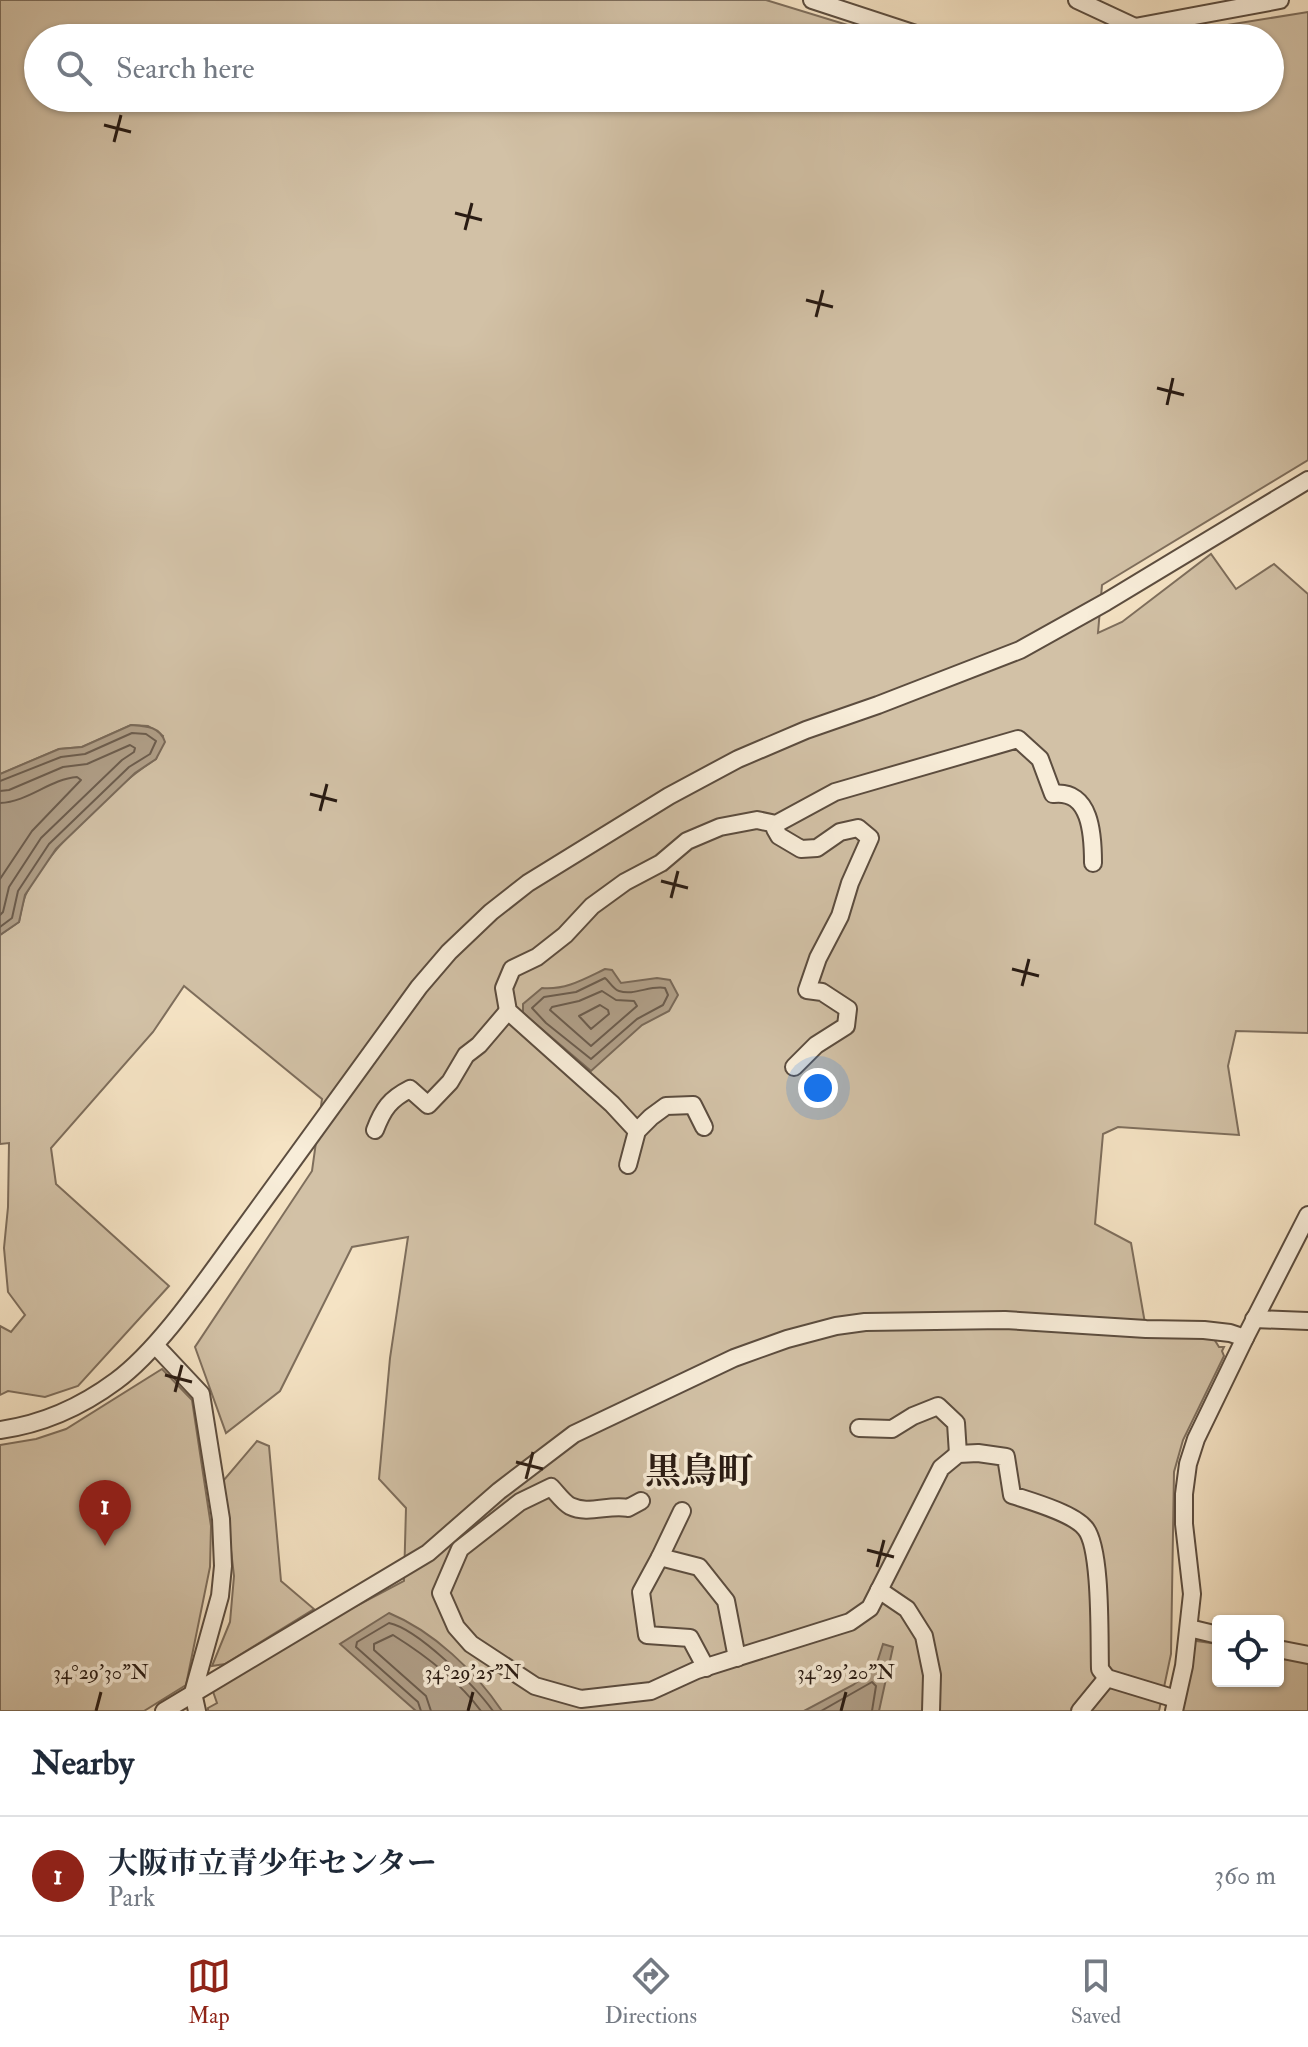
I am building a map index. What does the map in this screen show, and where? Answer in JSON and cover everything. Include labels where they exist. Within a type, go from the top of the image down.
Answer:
[{"type":"street","points":[[812,0],[885,24]]},
{"type":"street","points":[[1077,0],[1129,24]]},
{"type":"street","points":[[1151,24],[1280,0]]},
{"type":"street","points":[[0,1430],[29,1426],[87,1400],[118,1380],[155,1345],[419,987],[449,952],[491,912],[528,883],[669,796],[738,759],[806,730],[1020,650],[1308,480]]},
{"type":"street","points":[[637,1131],[612,1104],[508,1011],[504,988],[512,969],[537,957],[565,935],[592,906],[625,882],[661,863],[687,841],[720,827],[757,820],[776,824],[835,792],[1018,739],[1040,759],[1053,794],[1063,792],[1082,804],[1093,834],[1093,863]]},
{"type":"street","points":[[775,829],[779,836],[801,849],[817,848],[840,832],[858,828],[870,838],[807,990],[822,992],[848,1009],[846,1026],[816,1045],[794,1067]]},
{"type":"street","points":[[375,1130],[383,1109],[394,1097],[410,1089],[428,1105],[450,1082],[466,1055],[479,1045],[508,1011]]},
{"type":"street","points":[[628,1165],[637,1131],[666,1106],[693,1105],[704,1127]]},
{"type":"street","points":[[641,1501],[628,1508],[615,1505],[594,1510],[570,1506],[551,1487],[520,1502],[460,1549],[441,1593],[456,1627],[471,1644],[535,1686],[568,1697],[581,1699],[651,1691],[706,1668],[850,1622],[870,1608],[941,1468],[958,1454],[978,1453],[1006,1457],[1012,1495],[1058,1511],[1085,1528],[1095,1552],[1100,1669],[1107,1678],[1175,1705],[1192,1594],[1184,1524],[1188,1464],[1196,1439],[1308,1215]]},
{"type":"street","points":[[1254,1319],[1308,1321]]},
{"type":"street","points":[[164,1711],[428,1553],[499,1491],[574,1434],[723,1363],[787,1339],[865,1322],[1005,1320],[1204,1330],[1245,1338]]},
{"type":"street","points":[[155,1345],[201,1394],[221,1519],[223,1566],[220,1596],[193,1693],[197,1711]]},
{"type":"street","points":[[859,1428],[892,1429],[938,1406],[956,1423],[958,1454]]},
{"type":"street","points":[[682,1511],[641,1592],[647,1635],[690,1638],[706,1668]]},
{"type":"street","points":[[660,1557],[699,1567],[726,1601],[737,1658]]},
{"type":"street","points":[[879,1590],[907,1609],[924,1636],[932,1675],[931,1711]]},
{"type":"street","points":[[1189,1628],[1212,1634]]},
{"type":"street","points":[[1284,1650],[1308,1655]]},
{"type":"street","points":[[1080,1711],[1107,1678]]},
{"type":"shaded area","points":[[0,0],[766,0],[844,24],[24,24],[24,112],[1284,112],[1284,24],[1234,24],[1308,12],[1308,460],[1102,585],[1098,633],[1122,622],[1211,554],[1236,589],[1274,564],[1308,594],[1308,1033],[1236,1031],[1228,1066],[1239,1135],[1118,1127],[1103,1134],[1095,1224],[1131,1243],[1146,1329],[1214,1339],[1219,1347],[1224,1347],[1224,1356],[1183,1440],[1174,1472],[1171,1654],[1159,1711],[208,1711],[217,1703],[210,1683],[404,1581],[406,1508],[379,1479],[390,1358],[408,1237],[352,1247],[280,1391],[226,1433],[195,1347],[312,1171],[322,1099],[184,986],[153,1032],[51,1148],[56,1184],[169,1286],[78,1386],[45,1397],[8,1391],[0,1395],[0,1326],[11,1332],[25,1315],[8,1292],[4,1248],[9,1143],[0,1144],[0,935],[19,922],[27,892],[51,856],[103,801],[156,759],[163,736],[148,726],[131,725],[82,747],[59,749],[0,774]]},
{"type":"shaded area","points":[[162,1369],[192,1400],[211,1526],[210,1567],[186,1685],[144,1711],[0,1711],[0,1445],[36,1439],[66,1429]]},
{"type":"shaded area","points":[[257,1441],[269,1446],[281,1581],[314,1609],[225,1664],[212,1666],[230,1622],[234,1576],[223,1481]]},
{"type":"shaded area","points":[[1194,1631],[1197,1641],[1212,1643],[1212,1687],[1284,1687],[1284,1654],[1308,1658],[1308,1711],[1180,1711]]},
{"type":"water","points":[[131,725],[151,728],[163,737],[165,742],[156,759],[135,773],[56,849],[25,895],[19,922],[0,935],[0,774],[59,749],[82,747]]},
{"type":"water","points":[[605,969],[612,970],[621,983],[657,978],[670,980],[678,995],[669,1011],[642,1025],[591,1071],[523,1013],[523,1004],[542,988],[567,986]]},
{"type":"water","points":[[389,1613],[422,1630],[452,1654],[480,1682],[502,1711],[416,1711],[340,1644]]},
{"type":"water","points":[[883,1644],[893,1647],[879,1711],[804,1711],[853,1685],[875,1669]]},
{"type":"place","name":"大阪市立青少年センター","points":[[105,1546]]},
{"type":"district","name":"黒鳥町","points":[[699,1471]]}]
